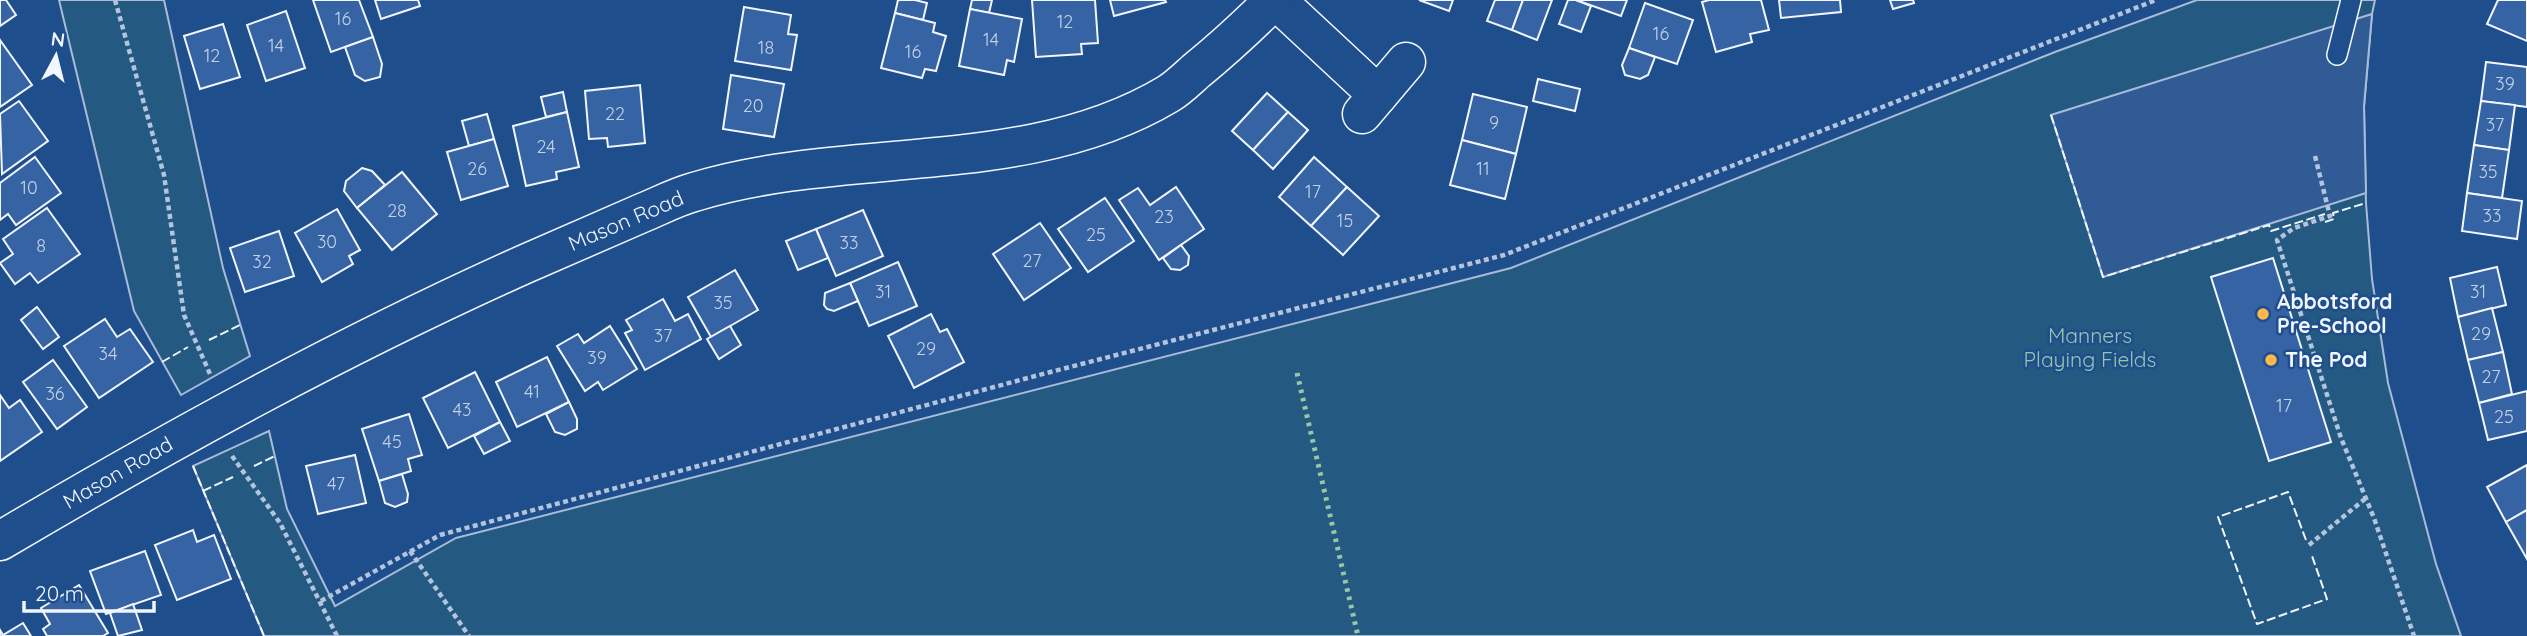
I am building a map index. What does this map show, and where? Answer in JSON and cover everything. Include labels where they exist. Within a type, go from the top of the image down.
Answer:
[{"type":"street","name":"Mason Road","points":[[0,541],[292,376],[466,291],[693,192],[773,174],[911,160],[1052,141],[1113,120],[1170,93],[1232,41],[1275,0],[1369,105],[1406,62]]},
{"type":"lane","points":[[2337,55],[2351,0]]},
{"type":"path","points":[[115,0],[164,175],[184,315],[210,372],[227,450],[281,523],[337,636]]},
{"type":"path","points":[[321,601],[440,535],[1012,382],[1504,255],[2156,0]]},
{"type":"path","points":[[2315,156],[2330,216],[2294,228],[2277,240],[2341,438],[2366,499],[2414,636]]},
{"type":"path","points":[[2309,545],[2366,499]]},
{"type":"path","points":[[410,551],[469,636]]},
{"type":"green space","points":[[59,0],[164,0],[223,268],[250,356],[181,395],[134,311]]},
{"type":"green space","name":"Manners Playing Fields","points":[[2197,0],[2375,0],[2364,107],[2366,203],[2372,279],[2388,383],[2436,564],[2461,636],[264,636],[193,466],[269,431],[287,509],[335,606],[456,538],[1511,268],[2055,52]]},
{"type":"shaded area","points":[[2372,14],[2364,106],[2366,193],[2103,277],[2051,115]]},
{"type":"building","points":[[0,0],[6,0],[16,15],[0,26]]},
{"type":"building","points":[[313,0],[359,0],[373,37],[331,52]]},
{"type":"building","points":[[375,0],[418,0],[420,6],[381,19]]},
{"type":"building","points":[[898,0],[927,3],[923,20],[895,13]]},
{"type":"building","points":[[972,0],[992,0],[989,13],[970,9]]},
{"type":"building","points":[[1032,0],[1095,0],[1098,43],[1081,44],[1082,54],[1036,57]]},
{"type":"building","points":[[1110,0],[1165,0],[1166,2],[1114,16]]},
{"type":"building","points":[[1419,0],[1453,0],[1449,11]]},
{"type":"building","points":[[1495,0],[1523,0],[1512,30],[1487,21]]},
{"type":"building","points":[[1523,0],[1552,0],[1537,40],[1512,30]]},
{"type":"building","points":[[1568,0],[1591,6],[1581,32],[1559,24]]},
{"type":"building","points":[[1576,0],[1627,0],[1621,16]]},
{"type":"building","points":[[1761,0],[1769,30],[1750,34],[1752,42],[1716,52],[1702,2]]},
{"type":"building","points":[[1779,0],[1840,0],[1841,12],[1781,18]]},
{"type":"building","points":[[1890,0],[1913,0],[1914,3],[1893,9]]},
{"type":"building","points":[[2498,0],[2527,0],[2527,41],[2487,24]]},
{"type":"building","points":[[1645,3],[1693,20],[1677,64],[1629,48]]},
{"type":"building","points":[[744,7],[791,15],[788,34],[797,35],[791,70],[735,61]]},
{"type":"building","points":[[970,9],[1022,19],[1014,62],[1007,60],[1004,75],[959,66]]},
{"type":"building","points":[[286,11],[305,68],[266,81],[247,25]]},
{"type":"building","points":[[895,13],[935,23],[933,32],[946,36],[936,71],[925,69],[922,78],[881,68]]},
{"type":"building","points":[[223,24],[240,77],[200,89],[184,36]]},
{"type":"building","points":[[373,37],[382,64],[380,77],[365,81],[355,75],[345,47]]},
{"type":"building","points":[[0,40],[32,85],[0,107]]},
{"type":"building","points":[[1629,48],[1655,57],[1648,75],[1640,79],[1625,75],[1622,65]]},
{"type":"building","points":[[2486,62],[2527,67],[2527,107],[2481,101]]},
{"type":"building","points":[[731,75],[784,84],[774,137],[723,129]]},
{"type":"building","points":[[1538,79],[1580,89],[1575,111],[1533,101]]},
{"type":"building","points":[[640,85],[645,143],[608,147],[607,138],[589,139],[585,91]]},
{"type":"building","points":[[563,92],[567,112],[546,117],[541,97]]},
{"type":"building","points":[[1267,93],[1288,112],[1253,150],[1232,131]]},
{"type":"building","points":[[1473,94],[1527,107],[1516,154],[1462,140]]},
{"type":"building","points":[[19,101],[48,141],[2,174],[0,114]]},
{"type":"building","points":[[2481,101],[2515,105],[2509,150],[2474,145]]},
{"type":"building","points":[[567,112],[579,167],[556,172],[557,179],[526,186],[513,126]]},
{"type":"building","points":[[1288,112],[1308,130],[1273,169],[1253,150]]},
{"type":"building","points":[[487,114],[494,139],[469,146],[462,121]]},
{"type":"building","points":[[494,139],[508,186],[461,200],[447,152]]},
{"type":"building","points":[[1462,140],[1516,154],[1505,199],[1450,185]]},
{"type":"building","points":[[2474,145],[2509,150],[2502,198],[2467,193]]},
{"type":"building","points":[[35,157],[61,193],[16,225],[8,214],[0,220],[0,183]]},
{"type":"building","points":[[1314,157],[1347,187],[1311,226],[1279,197]]},
{"type":"building","points":[[362,168],[372,171],[385,185],[357,208],[344,191],[346,181]]},
{"type":"building","points":[[402,172],[437,214],[392,250],[357,208]]},
{"type":"building","points":[[1176,187],[1204,229],[1159,260],[1119,200],[1138,188],[1150,205]]},
{"type":"building","points":[[1347,187],[1379,216],[1343,255],[1311,226]]},
{"type":"building","points":[[2467,193],[2522,201],[2517,239],[2462,231]]},
{"type":"building","points":[[1105,198],[1134,241],[1088,272],[1058,229]]},
{"type":"building","points":[[47,208],[80,254],[38,283],[30,273],[15,284],[0,263],[13,254],[3,239]]},
{"type":"building","points":[[337,209],[360,250],[349,256],[353,264],[322,282],[295,233]]},
{"type":"building","points":[[863,210],[883,256],[836,276],[816,229]]},
{"type":"building","points":[[1040,223],[1071,268],[1024,300],[993,254]]},
{"type":"building","points":[[816,229],[828,258],[798,270],[786,241]]},
{"type":"building","points":[[279,231],[294,276],[245,292],[230,248]]},
{"type":"building","points":[[1181,245],[1189,256],[1188,265],[1180,270],[1171,269],[1163,258]]},
{"type":"building","name":"The Pod","points":[[2273,258],[2331,442],[2269,461],[2211,277]]},
{"type":"building","points":[[898,262],[917,306],[869,326],[850,283]]},
{"type":"building","points":[[2497,267],[2506,305],[2458,317],[2450,278]]},
{"type":"building","points":[[735,270],[758,310],[711,337],[688,297]]},
{"type":"building","points":[[850,283],[858,301],[834,311],[827,309],[824,305],[825,293]]},
{"type":"building","points":[[663,299],[675,321],[688,314],[701,339],[645,370],[625,333],[632,330],[626,320]]},
{"type":"building","points":[[37,307],[59,337],[43,349],[21,320]]},
{"type":"building","points":[[2492,308],[2503,352],[2468,360],[2458,317]]},
{"type":"building","points":[[931,314],[940,332],[947,329],[964,362],[914,388],[888,336]]},
{"type":"building","points":[[105,319],[117,337],[130,329],[153,362],[99,398],[64,346]]},
{"type":"building","points":[[610,326],[637,369],[603,390],[598,382],[585,391],[557,346],[578,334],[584,343]]},
{"type":"building","points":[[730,326],[741,345],[719,359],[707,339]]},
{"type":"building","points":[[2503,352],[2512,394],[2479,403],[2468,360]]},
{"type":"building","points":[[547,357],[569,402],[517,427],[496,382]]},
{"type":"building","points":[[53,360],[87,407],[57,429],[23,382]]},
{"type":"building","points":[[475,372],[500,422],[448,448],[423,398]]},
{"type":"building","points":[[2527,391],[2527,431],[2488,440],[2479,403]]},
{"type":"building","points":[[0,395],[9,408],[20,400],[42,432],[0,461]]},
{"type":"building","points":[[569,402],[577,419],[577,429],[565,435],[555,432],[546,414]]},
{"type":"building","points":[[409,414],[422,455],[408,459],[411,471],[379,481],[362,429]]},
{"type":"building","points":[[500,422],[510,441],[484,454],[474,436]]},
{"type":"building","points":[[355,455],[366,503],[318,514],[306,466]]},
{"type":"building","points":[[2527,465],[2527,510],[2506,522],[2487,487]]},
{"type":"building","points":[[402,474],[408,494],[407,502],[395,507],[385,503],[379,481]]},
{"type":"building","points":[[2527,510],[2527,559],[2506,522]]},
{"type":"building","points":[[193,530],[197,542],[214,535],[231,579],[177,600],[155,545]]},
{"type":"building","points":[[145,551],[161,595],[106,614],[90,571]]},
{"type":"building","points":[[79,585],[108,633],[103,636],[47,636],[43,629],[50,624],[41,608]]},
{"type":"building","points":[[133,604],[142,630],[118,636],[110,613]]},
{"type":"building","points":[[23,623],[31,636],[0,636],[0,630],[3,635]]},
{"type":"hedge","points":[[1297,373],[1358,636]]},
{"type":"fence","points":[[2051,115],[2103,277],[2269,225],[2271,231],[2325,214]]},
{"type":"fence","points":[[2325,222],[2334,219],[2333,213],[2366,203]]},
{"type":"fence","points":[[209,340],[240,325]]},
{"type":"fence","points":[[162,362],[188,347]]},
{"type":"fence","points":[[254,466],[275,456]]},
{"type":"fence","points":[[193,466],[264,636]]},
{"type":"fence","points":[[203,491],[233,477]]},
{"type":"fence","points":[[2306,540],[2288,492],[2218,517],[2257,624],[2327,599],[2311,553]]},
{"type":"place","name":"Abbotsford Pre-School","points":[[2263,314]]},
{"type":"place","name":"The Pod","points":[[2271,360]]}]
